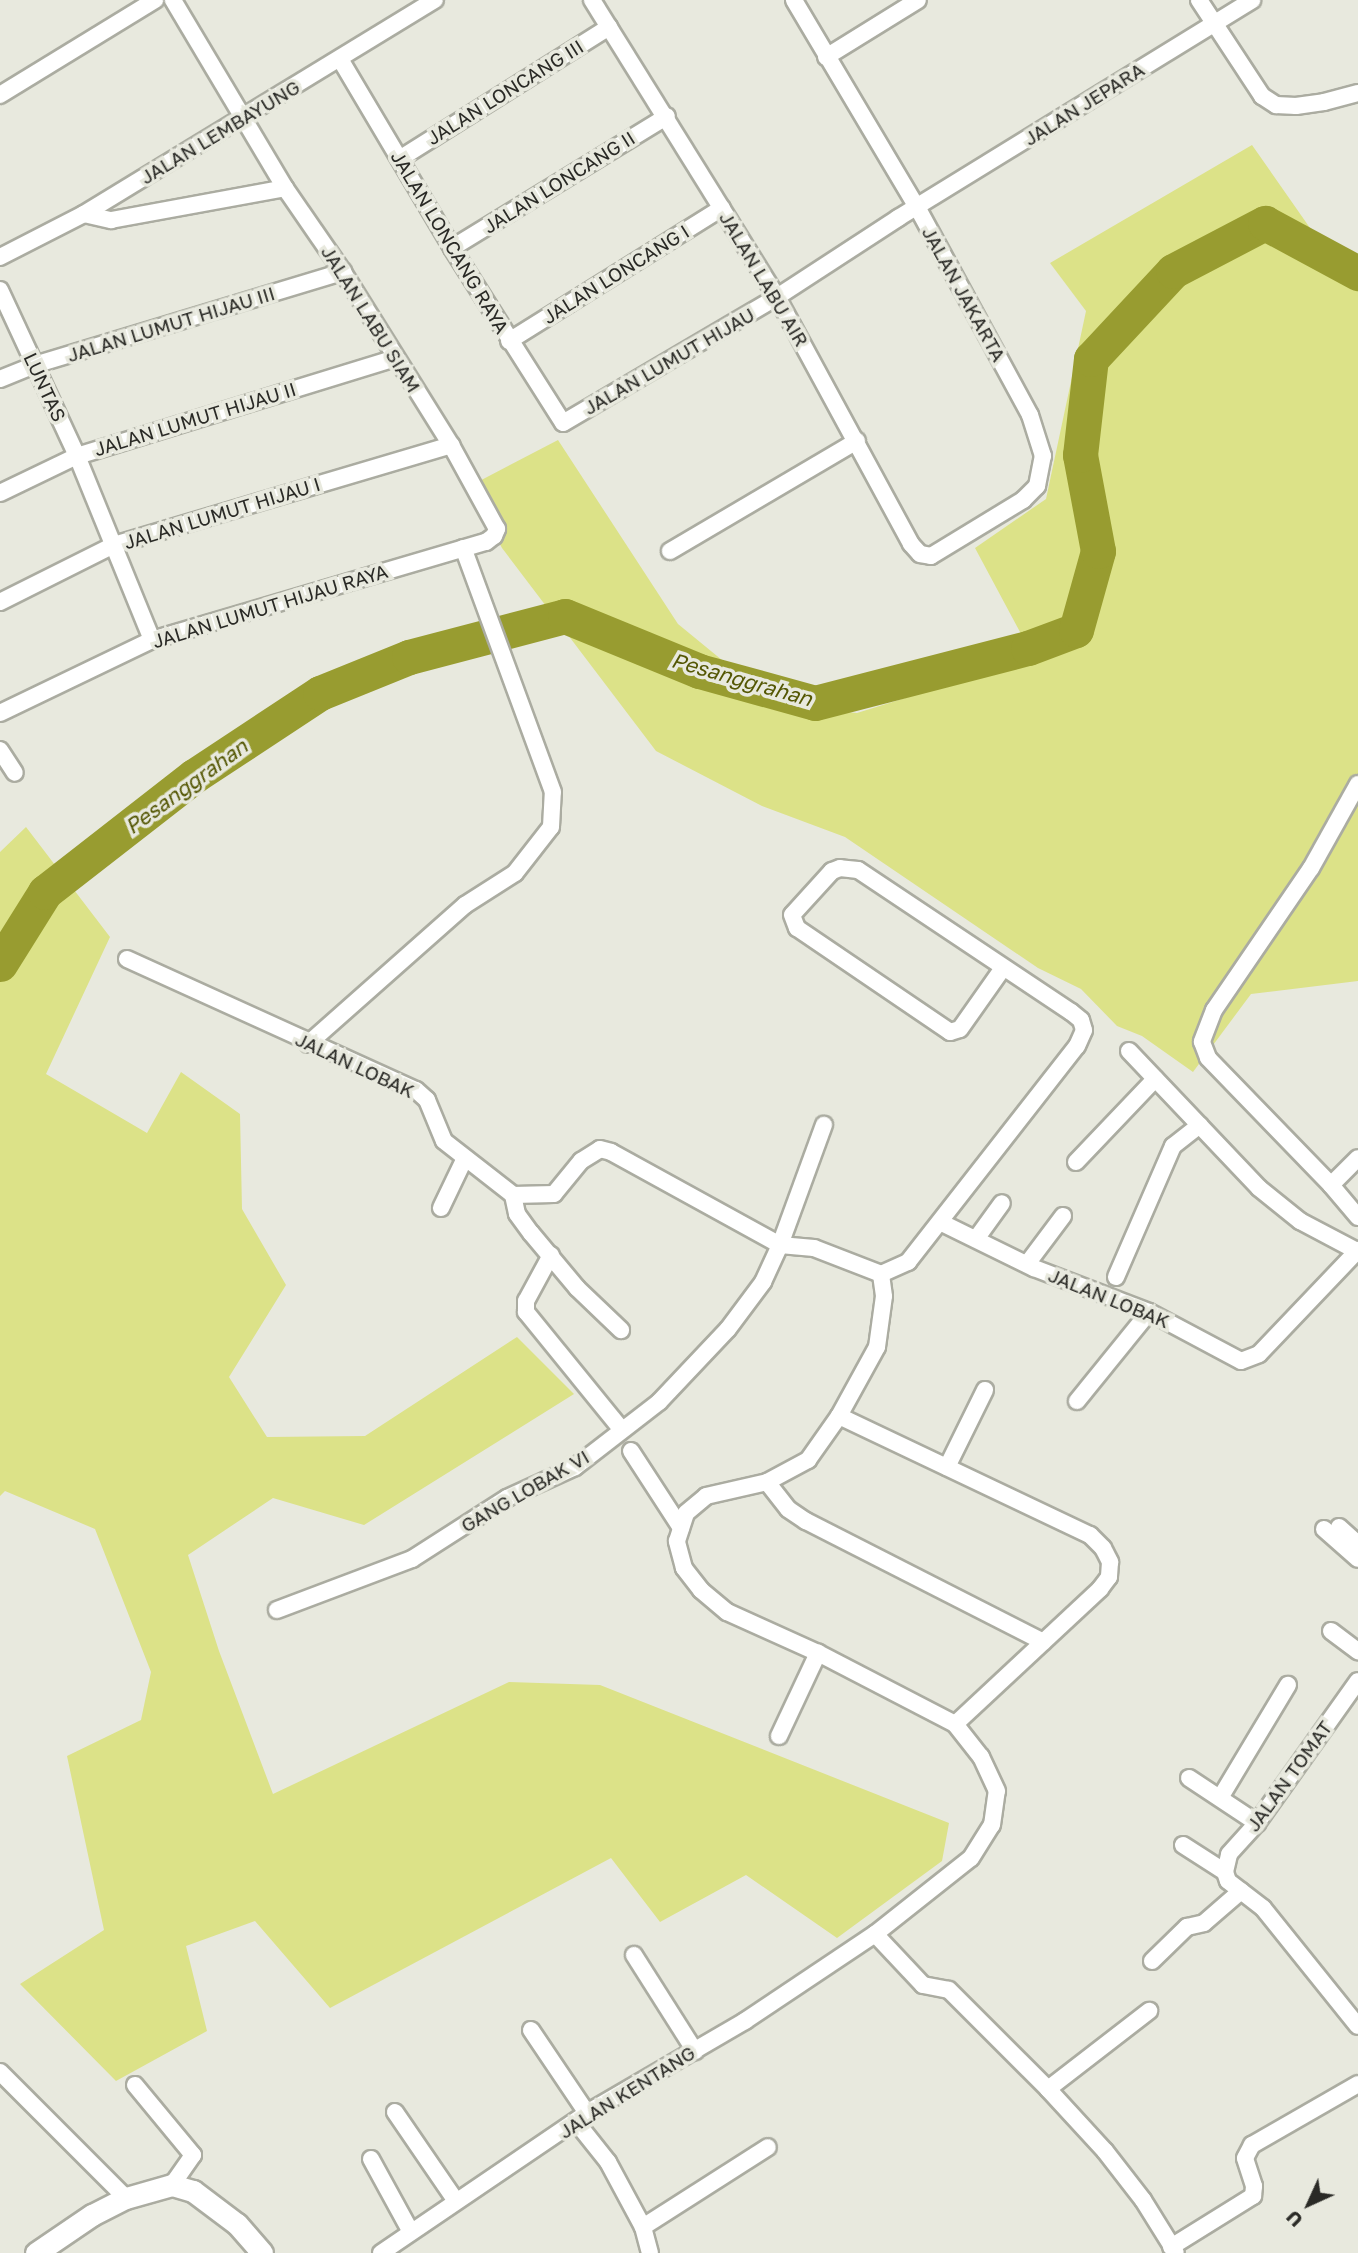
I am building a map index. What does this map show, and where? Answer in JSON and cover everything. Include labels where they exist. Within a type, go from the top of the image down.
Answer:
[{"type":"street","points":[[0,95],[155,0]]},
{"type":"street","name":"JALAN LABU SIAM","points":[[173,0],[285,188],[343,272],[496,522]]},
{"type":"street","name":"JALAN LEMBAYUNG","points":[[0,257],[84,214],[435,0]]},
{"type":"street","name":"JALAN LABU AIR","points":[[592,0],[667,116],[777,297],[858,441],[911,544],[920,554],[930,556]]},
{"type":"street","name":"JALAN JAKARTA","points":[[794,0],[918,209],[1030,415],[1043,456],[1037,486],[1023,500],[930,556]]},
{"type":"street","points":[[827,57],[918,0]]},
{"type":"street","points":[[1199,0],[1262,96],[1276,105],[1296,106],[1324,102],[1358,93]]},
{"type":"street","name":"JALAN JEPARA","points":[[918,209],[1252,0]]},
{"type":"street","name":"JALAN LONCANG III","points":[[401,158],[609,27]]},
{"type":"street","name":"JALAN LONCANG RAYA","points":[[340,58],[452,248],[563,423]]},
{"type":"street","name":"JALAN LONCANG II","points":[[452,248],[667,116]]},
{"type":"street","points":[[84,214],[111,220],[285,188]]},
{"type":"street","name":"JALAN LONCANG I","points":[[509,341],[722,208]]},
{"type":"street","name":"JALAN LUMUT HIJAU","points":[[563,423],[777,297],[918,209]]},
{"type":"street","name":"JALAN LUMUT HIJAU III","points":[[0,379],[34,365],[343,272]]},
{"type":"street","name":"LUNTAS","points":[[0,290],[77,456],[152,640]]},
{"type":"street","name":"JALAN LUMUT HIJAU II","points":[[0,493],[77,456],[396,358]]},
{"type":"street","points":[[670,551],[858,441]]},
{"type":"street","name":"JALAN LUMUT HIJAU I","points":[[0,602],[114,545],[451,445]]},
{"type":"street","name":"JALAN LUMUT HIJAU RAYA","points":[[0,713],[152,640],[491,539],[496,532],[496,522]]},
{"type":"street","points":[[308,1044],[466,905],[515,873],[551,827],[552,792],[463,548]]},
{"type":"street","points":[[0,750],[15,773]]},
{"type":"street","points":[[1358,784],[1311,868],[1214,1010],[1202,1042],[1208,1058],[1331,1185],[1358,1217]]},
{"type":"street","points":[[621,1329],[577,1288],[517,1213],[513,1195],[554,1194],[581,1161],[600,1149],[611,1152],[780,1245],[814,1248],[881,1274],[908,1262],[1077,1046],[1084,1030],[1081,1020],[1071,1012],[858,870],[840,868],[832,871],[792,915],[797,928],[950,1032],[960,1029],[1003,968]]},
{"type":"street","name":"JALAN LOBAK","points":[[127,959],[308,1044],[416,1090],[427,1100],[444,1141],[513,1195]]},
{"type":"street","points":[[1129,1051],[1259,1188],[1300,1221],[1358,1251]]},
{"type":"street","points":[[1076,1162],[1155,1079]]},
{"type":"street","name":"GANG LOBAK VI","points":[[276,1610],[412,1559],[507,1498],[575,1467],[659,1402],[728,1329],[763,1282],[780,1245],[824,1125]]},
{"type":"street","points":[[1116,1277],[1173,1146],[1200,1125]]},
{"type":"street","points":[[441,1208],[465,1158]]},
{"type":"street","points":[[1331,1185],[1358,1158]]},
{"type":"street","points":[[976,1239],[1002,1203]]},
{"type":"street","points":[[1027,1264],[1063,1216]]},
{"type":"street","name":"JALAN LOBAK","points":[[940,1222],[1089,1292],[1149,1311],[1241,1361],[1259,1354],[1358,1251]]},
{"type":"street","points":[[551,1255],[526,1301],[526,1312],[622,1430]]},
{"type":"street","points":[[839,1416],[1090,1535],[1110,1562],[1109,1577],[955,1724],[818,1653],[727,1612],[701,1590],[684,1567],[677,1541],[686,1513],[706,1496],[766,1482],[808,1460],[839,1416],[877,1347],[884,1296],[881,1274]]},
{"type":"street","points":[[1077,1401],[1149,1311]]},
{"type":"street","points":[[947,1467],[985,1390]]},
{"type":"street","points":[[631,1451],[681,1528]]},
{"type":"street","points":[[766,1482],[788,1509],[806,1521],[1043,1642]]},
{"type":"street","points":[[1358,1544],[1332,1528],[1358,1559]]},
{"type":"street","points":[[1331,1631],[1358,1651]]},
{"type":"street","points":[[779,1736],[818,1653]]},
{"type":"street","name":"JALAN TOMAT","points":[[1225,1872],[1229,1854],[1257,1823],[1358,1681]]},
{"type":"street","points":[[1220,1798],[1289,1685]]},
{"type":"street","name":"JALAN KENTANG","points":[[381,2253],[582,2118],[695,2051],[875,1934],[971,1858],[992,1825],[997,1791],[981,1757],[955,1724]]},
{"type":"street","points":[[1189,1778],[1257,1823]]},
{"type":"street","points":[[1183,1845],[1225,1872],[1228,1881],[1263,1908],[1358,2026]]},
{"type":"street","points":[[1152,1961],[1187,1927],[1204,1923],[1241,1891]]},
{"type":"street","points":[[875,1934],[923,1985],[949,1990],[1048,2089],[1105,2151],[1143,2200],[1173,2250],[1253,2196],[1254,2186],[1245,2158],[1252,2145],[1358,2084]]},
{"type":"street","points":[[635,1955],[695,2051]]},
{"type":"street","points":[[1048,2089],[1149,2011]]},
{"type":"street","points":[[531,2030],[643,2227],[650,2253]]},
{"type":"street","points":[[0,2072],[126,2198]]},
{"type":"street","points":[[135,2085],[193,2155],[172,2185]]},
{"type":"street","points":[[394,2112],[456,2201]]},
{"type":"street","points":[[643,2227],[768,2147]]},
{"type":"street","points":[[371,2159],[411,2232]]},
{"type":"street","points":[[36,2253],[92,2216],[126,2198],[172,2185],[193,2191],[237,2224],[261,2253]]},
{"type":"green space","points":[[1252,145],[1310,228],[1358,267],[1358,981],[1251,994],[1193,1072],[1142,1036],[1117,1026],[1081,989],[1038,968],[845,837],[762,806],[656,751],[502,548],[468,487],[558,440],[678,624],[778,706],[857,713],[1034,658],[975,548],[1046,499],[1086,311],[1050,263]]},
{"type":"green space","points":[[26,827],[110,937],[46,1074],[147,1133],[181,1072],[240,1114],[242,1209],[286,1285],[229,1377],[267,1437],[365,1436],[517,1337],[574,1394],[364,1525],[273,1498],[188,1555],[219,1651],[273,1794],[509,1682],[600,1685],[949,1823],[942,1861],[837,1938],[746,1875],[660,1922],[611,1858],[330,2008],[255,1921],[186,1946],[207,2031],[116,2081],[20,1984],[104,1930],[67,1756],[141,1720],[151,1672],[95,1529],[5,1491],[0,1496],[0,852]]},
{"type":"waterway","name":"Pesanggrahan","points":[[0,964],[45,892],[194,776],[320,693],[409,657],[565,616],[699,671],[815,703],[1028,648],[1076,630],[1098,551],[1080,455],[1091,359],[1173,271],[1265,223],[1358,273]]}]
